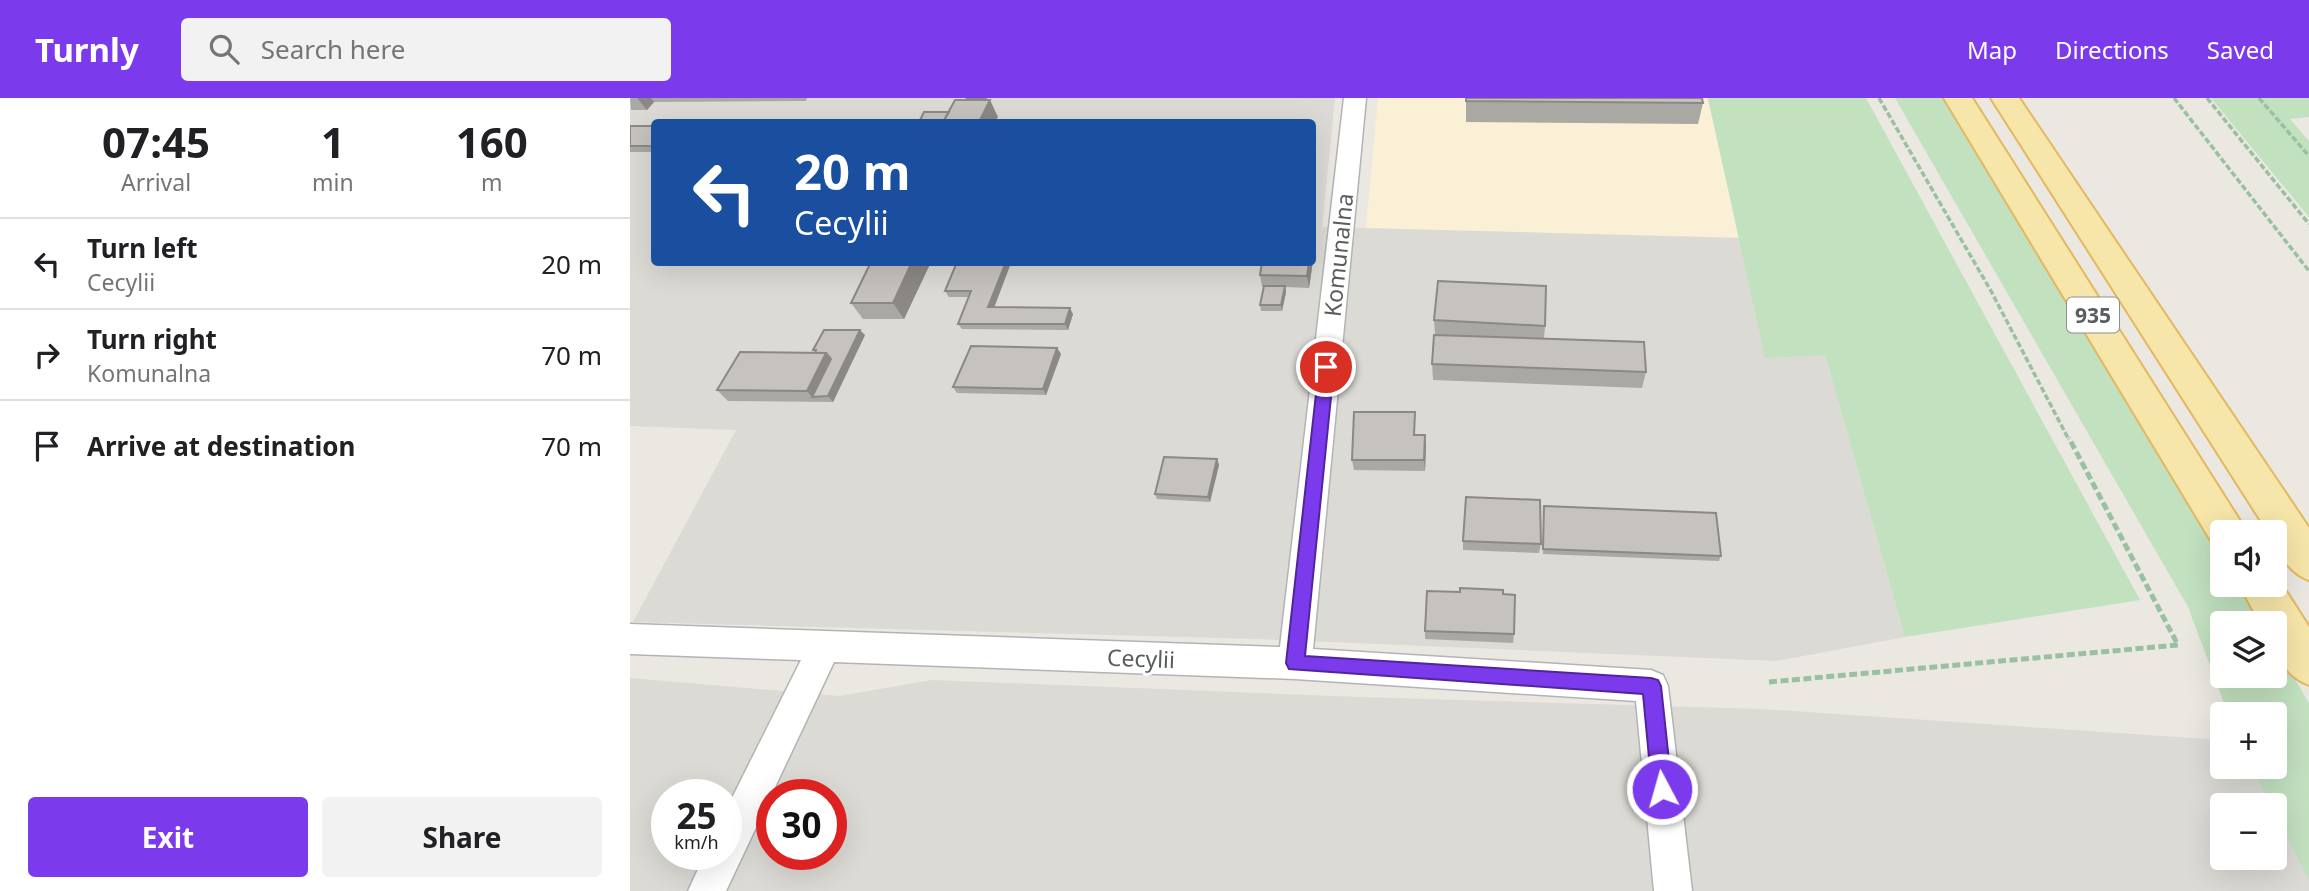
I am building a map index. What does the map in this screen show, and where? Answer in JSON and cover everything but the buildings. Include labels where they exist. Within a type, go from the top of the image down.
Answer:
[{"type":"main road","name":"935","points":[[1958,98],[2220,520]]},
{"type":"main road","name":"935","points":[[2005,98],[2309,562]]},
{"type":"main road","points":[[2267,597],[2309,665]]},
{"type":"street","name":"Komunalna","points":[[1295,663],[1355,98]]},
{"type":"street","name":"Cecylii","points":[[630,639],[1295,663],[1651,686],[1673,891]]},
{"type":"street","points":[[742,817],[824,648]]},
{"type":"street","points":[[706,891],[716,870]]},
{"type":"path","points":[[1769,682],[2178,645],[1991,291],[1879,98]]},
{"type":"path","points":[[2174,98],[2309,271]]},
{"type":"path","points":[[2207,98],[2309,224]]},
{"type":"path","points":[[2259,98],[2309,156]]},
{"type":"shaded area","points":[[630,98],[1335,98],[1322,227],[1741,238],[1825,355],[1905,637],[1776,661],[1259,639],[633,622],[736,430],[630,426]]},
{"type":"shaded area","points":[[1378,98],[1707,98],[1741,238],[1366,228]]},
{"type":"shaded area","points":[[630,678],[839,696],[932,680],[1762,709],[2210,739],[2210,779],[2259,779],[2266,793],[2210,793],[2210,870],[2287,870],[2287,830],[2309,869],[2309,891],[630,891]]},
{"type":"green space","points":[[1708,98],[1866,98],[2140,600],[1905,637],[1825,355],[1765,358]]},
{"type":"green space","points":[[1895,98],[1945,98],[2210,539],[2210,597],[2245,597],[2254,611],[2210,611],[2210,666],[2188,607]]},
{"type":"green space","points":[[2211,98],[2309,98],[2309,117],[2290,119],[2309,141],[2309,217]]},
{"type":"green space","points":[[2287,666],[2309,703],[2309,880],[2287,837],[2287,793],[2265,793],[2257,779],[2287,779],[2287,702],[2224,702],[2218,688],[2287,688]]},
{"type":"route","points":[[1326,367],[1295,663],[1651,686],[1662,789]]}]
